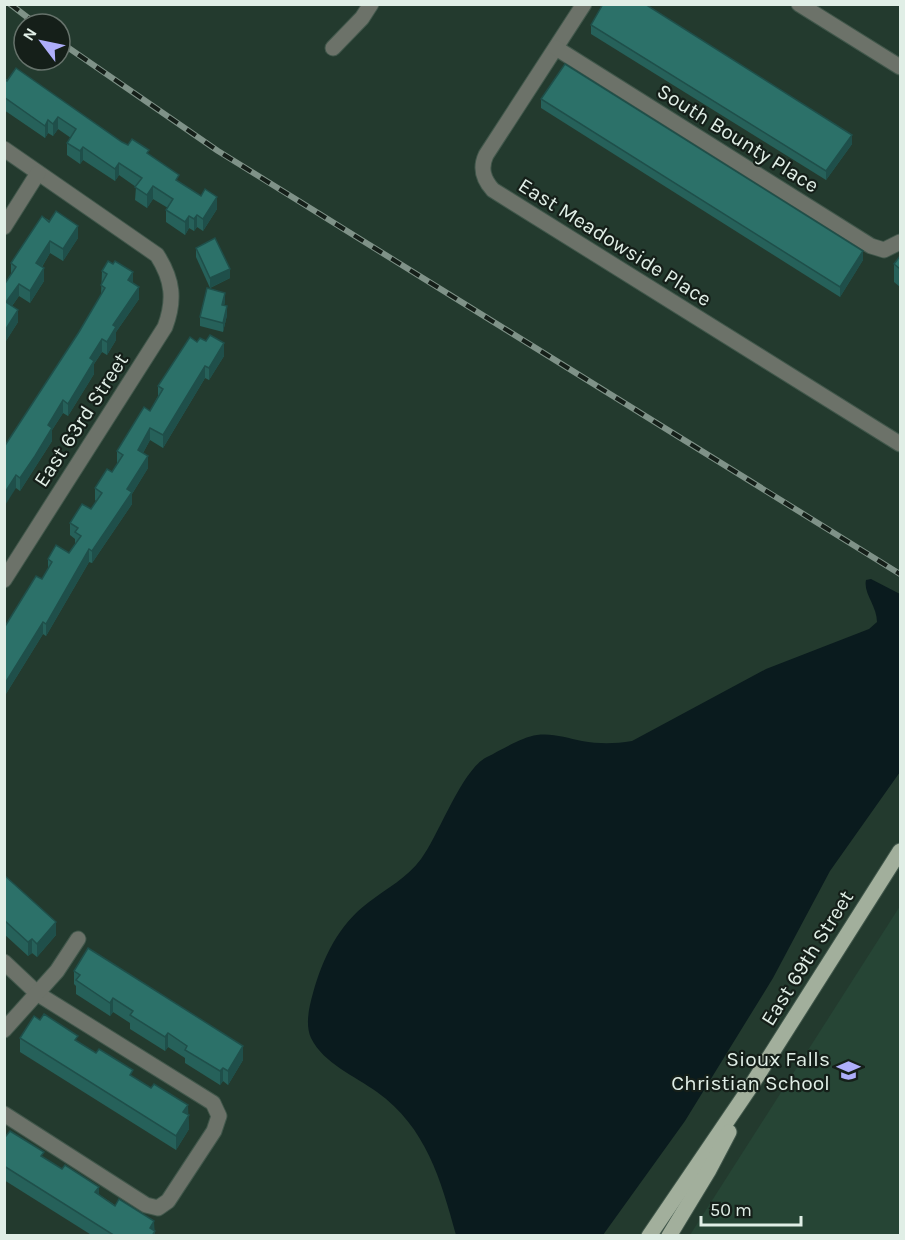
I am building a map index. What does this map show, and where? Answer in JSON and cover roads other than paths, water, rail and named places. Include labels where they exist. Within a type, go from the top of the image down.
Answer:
[{"type":"main road","name":"East 69th Street","points":[[649,1236],[749,1089],[900,851]]},
{"type":"main road","name":"East 69th Street","points":[[669,1236],[709,1170],[749,1089]]},
{"type":"street","points":[[333,48],[362,18],[371,4]]},
{"type":"street","name":"East Meadowside Place","points":[[584,4],[486,154],[482,163],[487,184],[493,190],[900,444]]},
{"type":"street","points":[[799,4],[900,68]]},
{"type":"street","name":"South Bounty Place","points":[[556,48],[871,246],[884,250],[900,242]]},
{"type":"street","points":[[4,148],[38,173],[4,227]]},
{"type":"street","name":"East 63rd Street","points":[[4,580],[165,327],[172,309],[173,291],[169,276],[157,255],[38,173]]},
{"type":"street","points":[[4,1030],[57,971],[78,939]]},
{"type":"street","points":[[4,962],[38,994],[213,1103],[219,1116],[214,1131],[175,1191],[168,1201],[158,1208],[146,1205],[4,1114]]},
{"type":"railway","points":[[10,4],[20,12]]},
{"type":"railway","points":[[72,50],[218,151],[900,574]]},
{"type":"place","name":"Sioux Falls Christian School","points":[[848,1071]]}]
